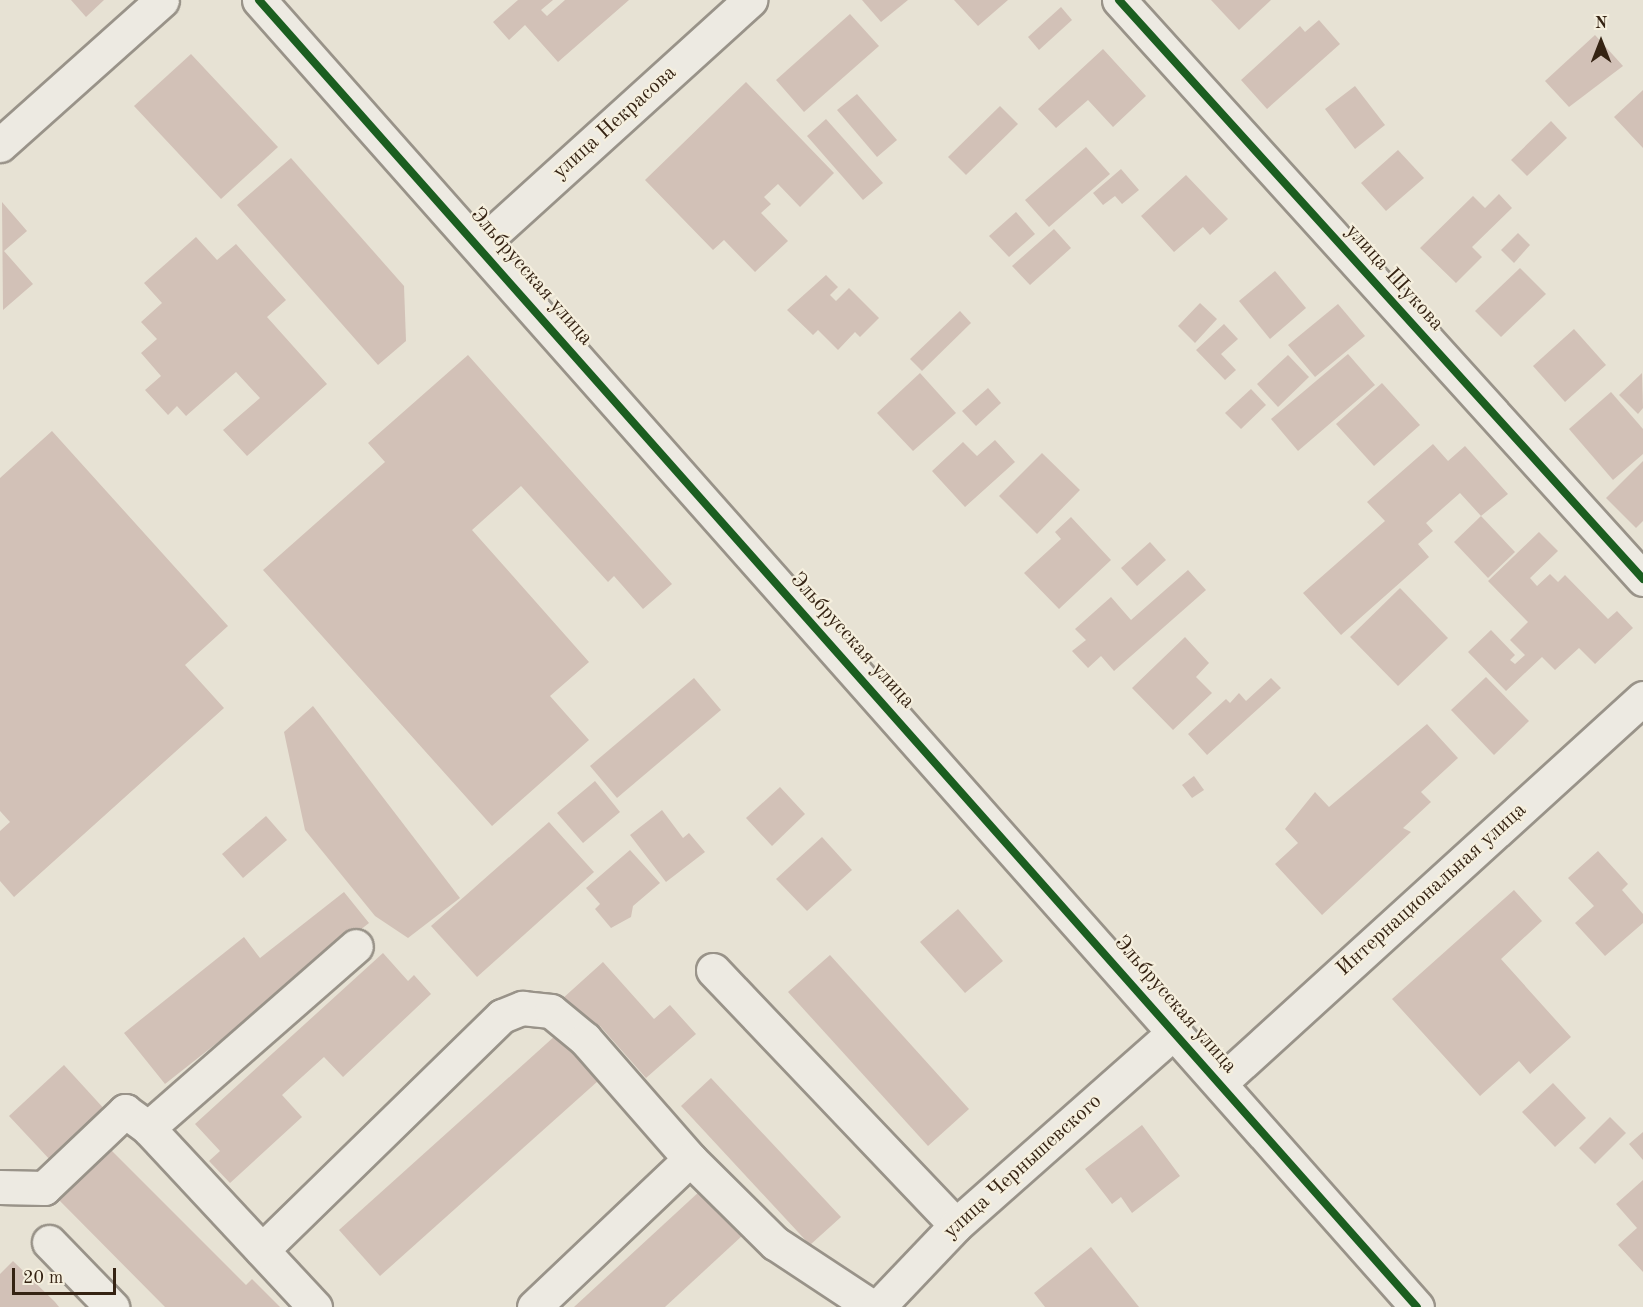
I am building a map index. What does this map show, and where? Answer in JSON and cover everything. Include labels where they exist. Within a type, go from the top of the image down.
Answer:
[{"type":"street","points":[[0,145],[162,0]]},
{"type":"street","name":"Эльбрусская улица","points":[[259,0],[480,245],[1417,1307]]},
{"type":"street","name":"улица Некрасова","points":[[480,245],[750,0]]},
{"type":"street","name":"улица Шукова","points":[[1119,0],[1643,579]]},
{"type":"street","name":"Интернациональная улица","points":[[1220,1083],[1643,698]]},
{"type":"street","points":[[148,1128],[356,946]]},
{"type":"street","points":[[713,970],[956,1225]]},
{"type":"street","points":[[262,1250],[502,1017],[522,1008],[551,1011],[585,1039],[690,1159],[775,1243],[872,1307]]},
{"type":"street","name":"улица Чернышевского","points":[[878,1307],[956,1225],[1174,1032]]},
{"type":"street","points":[[0,1187],[44,1188],[125,1111],[148,1128],[315,1307]]},
{"type":"street","points":[[534,1307],[690,1159]]},
{"type":"street","points":[[49,1242],[112,1307]]},
{"type":"building","points":[[71,0],[104,0],[86,17]]},
{"type":"building","points":[[518,0],[553,0],[541,10],[547,16],[565,0],[629,0],[558,62],[525,25],[509,40],[493,22]]},
{"type":"building","points":[[862,0],[908,0],[881,22]]},
{"type":"building","points":[[954,0],[1008,0],[978,26]]},
{"type":"building","points":[[1211,0],[1271,0],[1239,30]]},
{"type":"building","points":[[1061,7],[1072,20],[1039,50],[1028,37]]},
{"type":"building","points":[[850,14],[879,46],[804,112],[776,80]]},
{"type":"building","points":[[1319,20],[1340,44],[1267,109],[1241,80],[1300,26],[1305,32]]},
{"type":"building","points":[[1595,35],[1623,66],[1569,107],[1545,81]]},
{"type":"building","points":[[1103,49],[1146,96],[1113,127],[1088,100],[1056,128],[1038,109]]},
{"type":"building","points":[[191,54],[278,147],[221,199],[134,106]]},
{"type":"building","points":[[746,82],[834,173],[800,207],[778,184],[764,197],[771,204],[761,213],[788,241],[755,272],[724,240],[713,250],[645,180]]},
{"type":"building","points":[[1355,86],[1385,125],[1355,149],[1325,109]]},
{"type":"building","points":[[1643,90],[1643,148],[1614,117]]},
{"type":"building","points":[[857,94],[897,140],[877,157],[837,110]]},
{"type":"building","points":[[1000,106],[1018,124],[966,175],[948,157]]},
{"type":"building","points":[[826,119],[883,183],[863,200],[807,136]]},
{"type":"building","points":[[1551,121],[1567,138],[1527,176],[1511,160]]},
{"type":"building","points":[[1086,147],[1110,174],[1049,227],[1025,200]]},
{"type":"building","points":[[1398,150],[1424,178],[1386,211],[1361,183]]},
{"type":"building","points":[[291,158],[404,286],[406,341],[378,365],[237,205]]},
{"type":"building","points":[[1121,169],[1139,190],[1122,204],[1115,196],[1103,205],[1093,193]]},
{"type":"building","points":[[1186,175],[1228,219],[1210,235],[1203,227],[1174,252],[1141,216]]},
{"type":"building","points":[[1499,194],[1512,208],[1472,247],[1482,257],[1456,283],[1420,248],[1473,196],[1485,208]]},
{"type":"building","points":[[2,202],[27,231],[4,251],[33,284],[3,310]]},
{"type":"building","points":[[1016,212],[1035,234],[1009,257],[989,236]]},
{"type":"building","points":[[1054,229],[1071,248],[1030,285],[1012,266]]},
{"type":"building","points":[[1518,233],[1530,245],[1514,263],[1501,250]]},
{"type":"building","points":[[196,237],[217,260],[236,244],[286,300],[267,317],[327,384],[247,456],[223,430],[260,398],[236,372],[186,416],[177,406],[168,415],[145,390],[161,376],[141,353],[157,339],[141,322],[162,303],[144,283]]},
{"type":"building","points":[[1520,268],[1546,294],[1501,337],[1475,311]]},
{"type":"building","points":[[1275,271],[1306,308],[1270,339],[1239,301]]},
{"type":"building","points":[[826,275],[838,287],[830,295],[836,301],[849,288],[879,318],[860,337],[855,332],[838,350],[818,330],[813,335],[787,310]]},
{"type":"building","points":[[1200,303],[1217,319],[1195,343],[1178,326]]},
{"type":"building","points":[[1338,304],[1365,336],[1315,377],[1288,345]]},
{"type":"building","points":[[960,311],[971,323],[922,371],[910,359]]},
{"type":"building","points":[[1224,324],[1238,339],[1221,354],[1236,370],[1225,380],[1196,350]]},
{"type":"building","points":[[1574,329],[1606,365],[1565,402],[1533,366]]},
{"type":"building","points":[[1348,354],[1375,385],[1298,451],[1271,419]]},
{"type":"building","points":[[468,355],[672,584],[643,609],[614,576],[608,582],[521,486],[472,530],[589,662],[550,696],[589,740],[492,826],[263,570],[385,462],[368,443]]},
{"type":"building","points":[[1288,355],[1309,377],[1278,407],[1257,384]]},
{"type":"building","points":[[920,373],[956,413],[913,451],[877,413]]},
{"type":"building","points":[[1642,373],[1643,408],[1638,414],[1619,395]]},
{"type":"building","points":[[1382,383],[1420,425],[1374,466],[1336,424]]},
{"type":"building","points":[[988,388],[1001,403],[976,426],[962,411]]},
{"type":"building","points":[[1251,389],[1266,405],[1241,429],[1225,413]]},
{"type":"building","points":[[1611,392],[1643,429],[1643,454],[1613,480],[1569,429]]},
{"type":"building","points":[[52,431],[228,626],[185,665],[224,708],[14,897],[0,881],[0,831],[10,822],[0,811],[0,478]]},
{"type":"building","points":[[995,440],[1015,462],[965,507],[932,471],[963,442],[977,456]]},
{"type":"building","points":[[1433,444],[1448,461],[1465,446],[1508,494],[1481,516],[1460,493],[1426,523],[1433,531],[1418,544],[1429,557],[1341,635],[1303,593],[1385,521],[1367,502]]},
{"type":"building","points":[[1042,453],[1080,490],[1037,534],[999,496]]},
{"type":"building","points":[[1643,461],[1643,521],[1636,528],[1606,498]]},
{"type":"building","points":[[1481,516],[1515,552],[1488,578],[1454,542]]},
{"type":"building","points":[[1071,517],[1111,560],[1059,609],[1024,573],[1061,539],[1055,532]]},
{"type":"building","points":[[1539,532],[1558,551],[1530,578],[1537,586],[1550,574],[1558,582],[1565,575],[1608,619],[1617,611],[1633,628],[1595,664],[1579,648],[1555,670],[1542,657],[1506,691],[1468,652],[1491,630],[1515,655],[1510,660],[1515,664],[1525,655],[1510,640],[1528,622],[1488,581]]},
{"type":"building","points":[[1150,542],[1166,560],[1137,586],[1121,568]]},
{"type":"building","points":[[1188,570],[1206,590],[1114,671],[1101,656],[1088,668],[1072,651],[1086,640],[1075,629],[1111,597],[1131,620]]},
{"type":"building","points":[[1400,588],[1448,638],[1398,686],[1350,637]]},
{"type":"building","points":[[1185,637],[1209,663],[1196,677],[1212,693],[1173,730],[1132,688]]},
{"type":"building","points":[[1486,677],[1529,721],[1494,755],[1451,710]]},
{"type":"building","points":[[694,678],[721,710],[617,798],[590,766]]},
{"type":"building","points":[[1271,678],[1281,688],[1207,755],[1188,734],[1226,699],[1230,703],[1239,693],[1246,701]]},
{"type":"building","points":[[313,706],[460,898],[408,938],[375,916],[305,830],[284,732]]},
{"type":"building","points":[[1427,724],[1458,758],[1421,792],[1431,802],[1403,828],[1411,832],[1322,915],[1275,864],[1298,843],[1285,829],[1315,792],[1329,807]]},
{"type":"building","points":[[1194,776],[1204,790],[1192,798],[1182,785]]},
{"type":"building","points":[[595,781],[620,812],[583,843],[557,813]]},
{"type":"building","points":[[780,787],[805,814],[772,846],[746,818]]},
{"type":"building","points":[[662,810],[683,838],[689,833],[705,852],[666,882],[630,835]]},
{"type":"building","points":[[266,816],[287,840],[243,878],[222,854]]},
{"type":"building","points":[[549,822],[594,872],[477,977],[431,926]]},
{"type":"building","points":[[822,837],[852,870],[807,911],[776,879]]},
{"type":"building","points":[[630,850],[660,883],[633,906],[631,917],[611,928],[595,909],[600,904],[586,888]]},
{"type":"building","points":[[1598,851],[1628,884],[1622,890],[1643,914],[1643,923],[1605,956],[1575,923],[1594,906],[1568,878]]},
{"type":"building","points":[[1514,890],[1542,921],[1501,959],[1571,1037],[1530,1074],[1519,1061],[1480,1096],[1392,999]]},
{"type":"building","points":[[344,892],[369,923],[165,1084],[124,1033],[244,937],[260,958]]},
{"type":"building","points":[[958,909],[1003,961],[965,993],[920,942]]},
{"type":"building","points":[[383,953],[408,981],[414,975],[431,994],[343,1077],[324,1057],[282,1095],[302,1117],[230,1183],[209,1161],[220,1151],[195,1124]]},
{"type":"building","points":[[830,955],[969,1109],[928,1146],[788,992]]},
{"type":"building","points":[[603,962],[654,1019],[670,1005],[696,1034],[646,1078],[600,1026],[592,1033],[562,999]]},
{"type":"building","points":[[556,1035],[598,1081],[380,1276],[339,1230]]},
{"type":"building","points":[[64,1065],[107,1112],[52,1162],[9,1116]]},
{"type":"building","points":[[711,1078],[841,1217],[810,1245],[681,1106]]},
{"type":"building","points":[[1553,1083],[1586,1118],[1555,1147],[1522,1112]]},
{"type":"building","points":[[1610,1117],[1626,1133],[1595,1164],[1579,1148]]},
{"type":"building","points":[[1142,1125],[1180,1176],[1132,1213],[1121,1197],[1112,1204],[1085,1169]]},
{"type":"building","points":[[1643,1132],[1643,1160],[1629,1144]]},
{"type":"building","points":[[109,1148],[246,1285],[252,1279],[280,1307],[165,1307],[58,1199]]},
{"type":"building","points":[[1643,1180],[1643,1272],[1618,1245],[1637,1228],[1616,1204]]},
{"type":"building","points":[[701,1190],[743,1235],[665,1307],[574,1307]]},
{"type":"building","points":[[1091,1247],[1139,1307],[1045,1307],[1034,1293]]},
{"type":"building","points":[[13,1261],[59,1307],[0,1307],[0,1274]]},
{"type":"cycle path","points":[[259,0],[1417,1307]]},
{"type":"cycle path","points":[[1119,0],[1643,579]]}]
